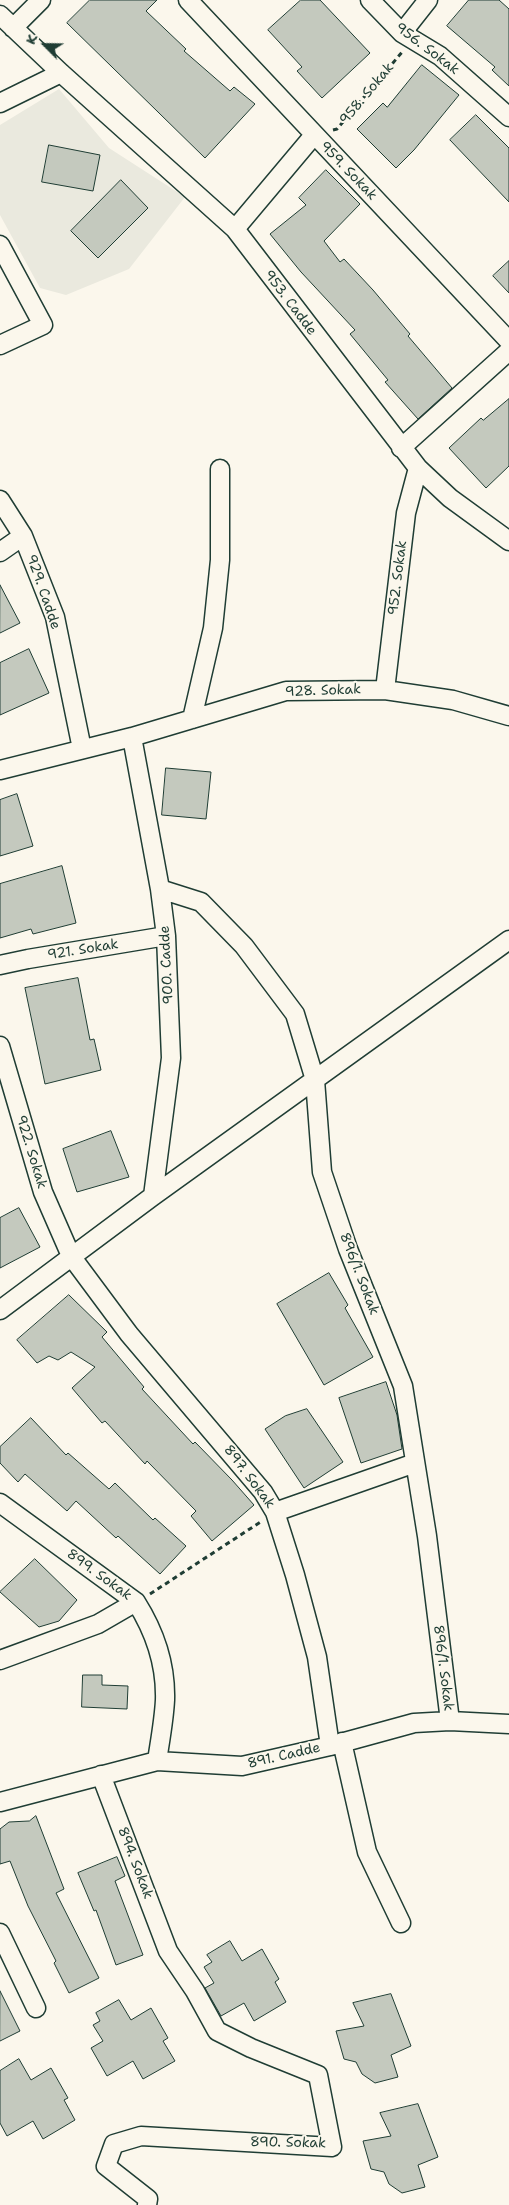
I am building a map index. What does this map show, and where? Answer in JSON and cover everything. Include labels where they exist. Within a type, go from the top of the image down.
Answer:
[{"type":"street","points":[[13,28],[40,0]]},
{"type":"street","name":"959. Sokak","points":[[188,0],[509,341]]},
{"type":"street","name":"956. Sokak","points":[[370,0],[402,33],[440,56],[509,117]]},
{"type":"street","points":[[402,33],[428,0]]},
{"type":"street","name":"953. Cadde","points":[[0,15],[60,73],[235,229],[418,468],[450,498],[509,542]]},
{"type":"street","points":[[0,102],[60,73]]},
{"type":"street","points":[[235,229],[314,135]]},
{"type":"street","points":[[0,245],[42,325],[0,344]]},
{"type":"street","points":[[401,448],[509,351]]},
{"type":"street","name":"952. Sokak","points":[[385,690],[406,513],[418,468]]},
{"type":"street","points":[[192,719],[213,628],[220,560],[220,469]]},
{"type":"street","name":"929. Cadde","points":[[0,500],[23,536],[55,617],[82,749]]},
{"type":"street","points":[[0,552],[23,536]]},
{"type":"street","name":"928. Sokak","points":[[0,770],[132,737],[286,691],[385,690],[453,700],[509,716]]},
{"type":"street","name":"900. Cadde","points":[[132,737],[160,889],[166,936],[172,1058],[153,1196]]},
{"type":"street","name":"896/1. Sokak","points":[[160,889],[201,902],[244,946],[295,1014],[314,1080],[322,1172],[348,1249],[403,1386],[427,1536],[450,1721]]},
{"type":"street","name":"921. Sokak","points":[[0,965],[166,936]]},
{"type":"street","points":[[0,1310],[70,1256],[509,940]]},
{"type":"street","name":"922. Sokak","points":[[0,1046],[43,1192],[70,1256]]},
{"type":"street","name":"897. Sokak","points":[[70,1256],[129,1334],[263,1492],[275,1512],[295,1575],[317,1657],[336,1744],[367,1852],[401,1923]]},
{"type":"street","points":[[275,1512],[415,1463]]},
{"type":"street","name":"899. Sokak","points":[[0,1503],[136,1602],[148,1621],[160,1653],[165,1700],[157,1761]]},
{"type":"street","points":[[0,1660],[98,1624],[136,1602]]},
{"type":"street","name":"891. Cadde","points":[[0,1802],[157,1761],[242,1766],[414,1723],[450,1721],[509,1724]]},
{"type":"street","name":"894. Sokak","points":[[101,1775],[168,1952]]},
{"type":"street","points":[[0,1933],[36,2008]]},
{"type":"street","name":"890. Sokak","points":[[147,2205],[148,2199],[106,2166],[114,2144],[141,2136],[332,2147],[318,2075],[251,2048],[217,2031],[168,1952]]},
{"type":"path","name":"958. Sokak","points":[[314,135],[338,129],[403,52],[402,33]]},
{"type":"path","points":[[136,1602],[275,1512]]},
{"type":"shaded area","points":[[59,89],[109,148],[185,197],[129,269],[66,295],[40,288],[0,215],[0,125]]},
{"type":"building","points":[[90,0],[157,0],[146,11],[186,49],[184,51],[230,91],[234,87],[255,104],[205,158],[67,23]]},
{"type":"building","points":[[301,0],[320,0],[370,53],[322,98],[297,71],[302,67],[268,30]]},
{"type":"building","points":[[469,0],[499,0],[509,9],[509,86],[492,70],[495,67],[447,26]]},
{"type":"building","points":[[422,65],[459,95],[414,150],[396,168],[357,129],[383,103],[387,107]]},
{"type":"building","points":[[476,115],[509,148],[509,202],[450,140]]},
{"type":"building","points":[[49,145],[100,155],[93,191],[42,182]]},
{"type":"building","points":[[326,170],[360,204],[324,241],[340,262],[344,259],[373,290],[410,334],[408,336],[452,388],[418,419],[385,382],[388,380],[350,334],[355,330],[301,272],[270,234],[306,205],[299,198]]},
{"type":"building","points":[[121,180],[148,208],[98,258],[71,231]]},
{"type":"building","points":[[509,261],[509,293],[493,276]]},
{"type":"building","points":[[509,399],[509,466],[486,488],[449,448],[481,418],[483,420]]},
{"type":"building","points":[[0,585],[20,623],[0,633]]},
{"type":"building","points":[[29,649],[49,693],[0,715],[0,663]]},
{"type":"building","points":[[166,768],[211,772],[206,819],[162,815]]},
{"type":"building","points":[[17,794],[33,846],[0,856],[0,800]]},
{"type":"building","points":[[62,866],[76,923],[33,934],[31,929],[0,938],[0,884]]},
{"type":"building","points":[[78,978],[90,1040],[94,1039],[101,1070],[45,1084],[25,988]]},
{"type":"building","points":[[111,1131],[129,1177],[77,1192],[63,1149]]},
{"type":"building","points":[[19,1208],[40,1247],[0,1268],[0,1218]]},
{"type":"building","points":[[329,1273],[348,1305],[345,1308],[373,1357],[324,1385],[277,1304]]},
{"type":"building","points":[[69,1295],[107,1332],[102,1337],[144,1387],[142,1389],[193,1444],[195,1442],[232,1480],[254,1505],[212,1541],[191,1516],[196,1511],[147,1461],[145,1464],[105,1421],[102,1423],[72,1388],[95,1367],[71,1352],[58,1360],[49,1356],[37,1363],[17,1340]]},
{"type":"building","points":[[386,1382],[397,1415],[402,1449],[361,1463],[339,1398]]},
{"type":"building","points":[[307,1409],[343,1462],[304,1488],[265,1429],[285,1416]]},
{"type":"building","points":[[31,1418],[66,1455],[68,1453],[109,1489],[115,1483],[153,1520],[155,1518],[186,1546],[160,1574],[118,1536],[116,1538],[76,1501],[67,1511],[25,1474],[18,1482],[0,1463],[0,1447]]},
{"type":"building","points":[[35,1559],[77,1600],[59,1621],[39,1627],[0,1592]]},
{"type":"building","points":[[83,1675],[102,1675],[102,1685],[128,1686],[127,1709],[82,1707]]},
{"type":"building","points":[[36,1816],[64,1889],[56,1893],[99,1978],[69,1993],[54,1963],[56,1961],[28,1906],[10,1861],[0,1864],[0,1829],[9,1822],[29,1821]]},
{"type":"building","points":[[117,1857],[125,1876],[115,1881],[143,1955],[116,1965],[96,1910],[94,1911],[78,1873]]},
{"type":"building","points":[[230,1941],[242,1961],[262,1949],[279,1979],[275,1982],[286,2002],[254,2021],[244,2003],[221,2016],[205,1988],[214,1983],[204,1967],[212,1962],[207,1955]]},
{"type":"building","points":[[0,1991],[20,2031],[0,2041]]},
{"type":"building","points":[[391,1994],[411,2046],[391,2055],[398,2077],[375,2083],[362,2074],[356,2062],[344,2059],[336,2031],[364,2026],[353,2003]]},
{"type":"building","points":[[119,2000],[131,2020],[151,2008],[168,2038],[163,2041],[175,2061],[143,2079],[133,2061],[107,2076],[91,2048],[103,2041],[93,2025],[100,2021],[96,2013]]},
{"type":"building","points":[[19,2059],[31,2080],[51,2068],[68,2098],[64,2100],[75,2120],[43,2139],[33,2121],[7,2136],[0,2123],[0,2071]]},
{"type":"building","points":[[418,2104],[438,2157],[418,2165],[425,2187],[402,2193],[389,2184],[384,2172],[371,2169],[363,2141],[391,2136],[380,2113]]}]
